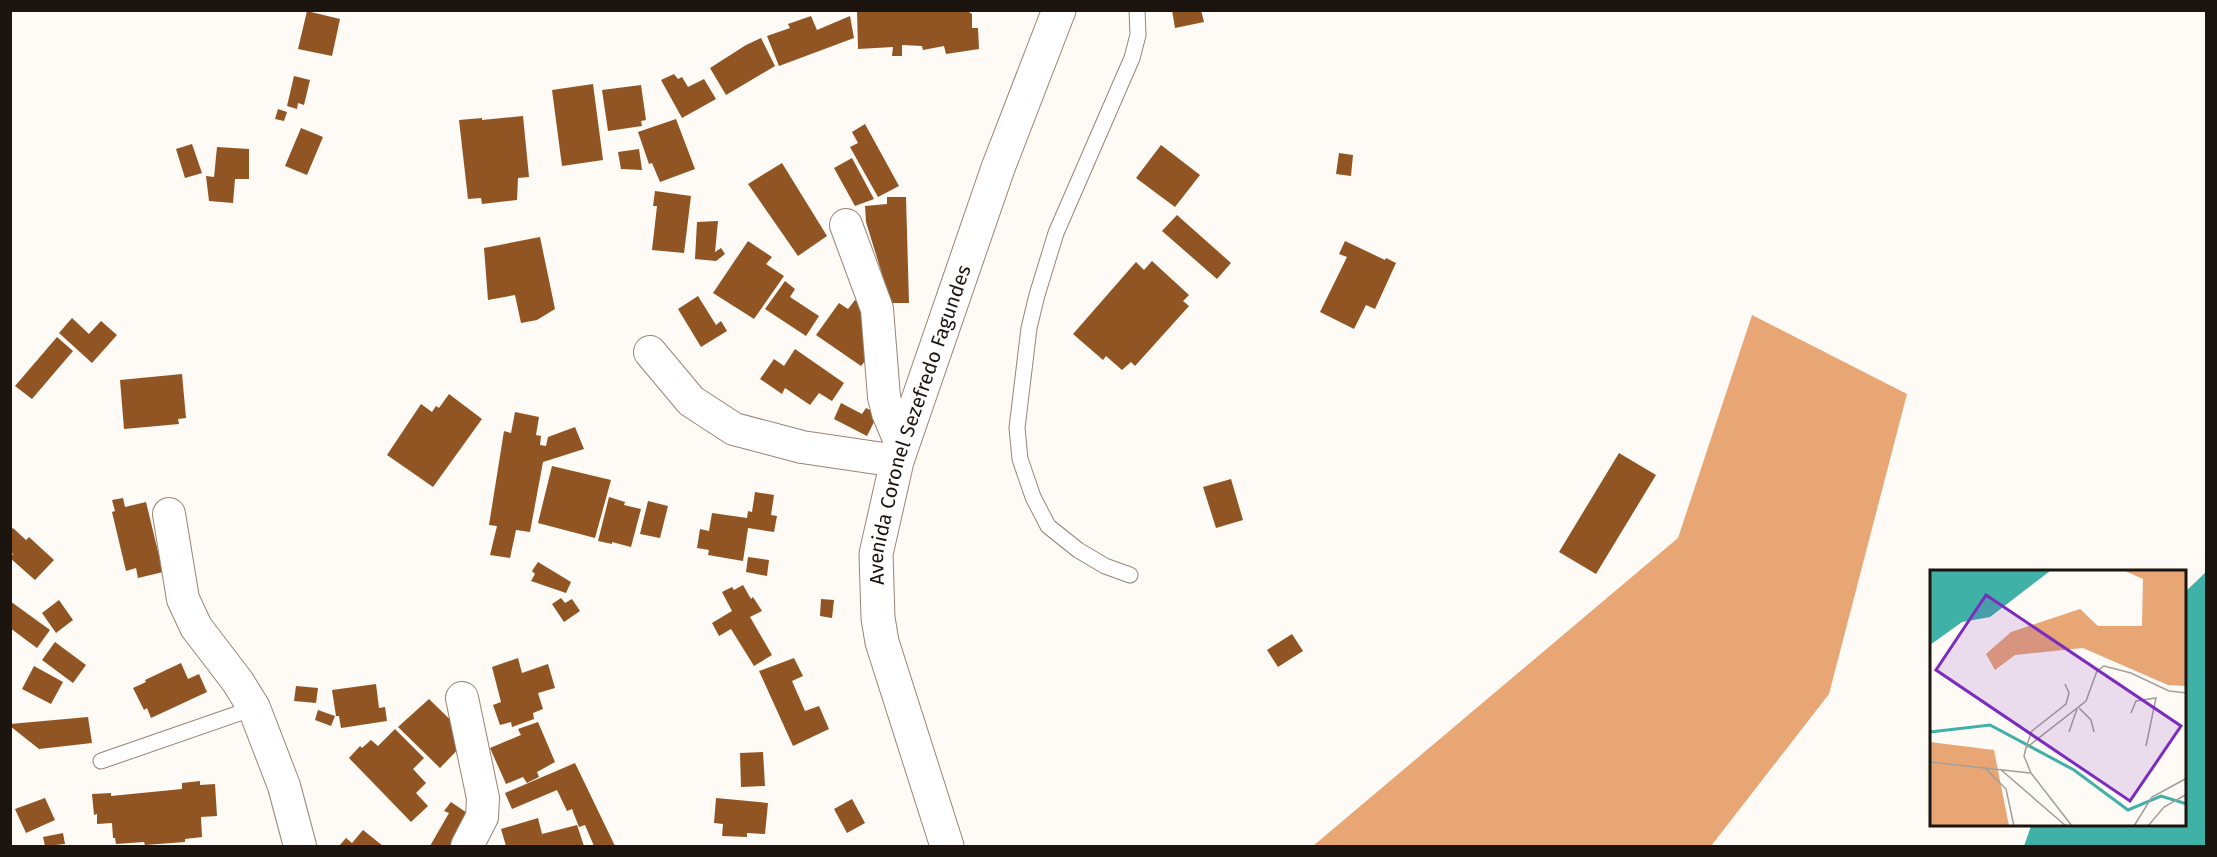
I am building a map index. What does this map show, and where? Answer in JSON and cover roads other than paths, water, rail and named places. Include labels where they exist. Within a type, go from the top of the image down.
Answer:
[{"type":"main road","name":"Avenida Coronel Sezefredo Fagundes","points":[[947,846],[882,642],[878,618],[876,554],[900,453],[998,168],[1059,10]]},
{"type":"street","points":[[650,352],[691,401],[734,429],[802,447],[900,453],[884,397],[877,309],[846,225]]},
{"type":"street","points":[[169,514],[183,599],[196,627],[238,682],[254,708],[284,786],[300,846]]},
{"type":"street","points":[[462,698],[483,798],[482,817],[467,846]]},
{"type":"lane","points":[[1130,575],[1105,566],[1078,550],[1048,526],[1033,497],[1020,459],[1017,428],[1029,328],[1037,295],[1056,233],[1132,57],[1138,35],[1137,10]]},
{"type":"lane","points":[[101,761],[254,708]]},
{"type":"water","points":[[2206,572],[2206,846],[2024,846],[2031,827],[2187,827],[2187,590]]}]
